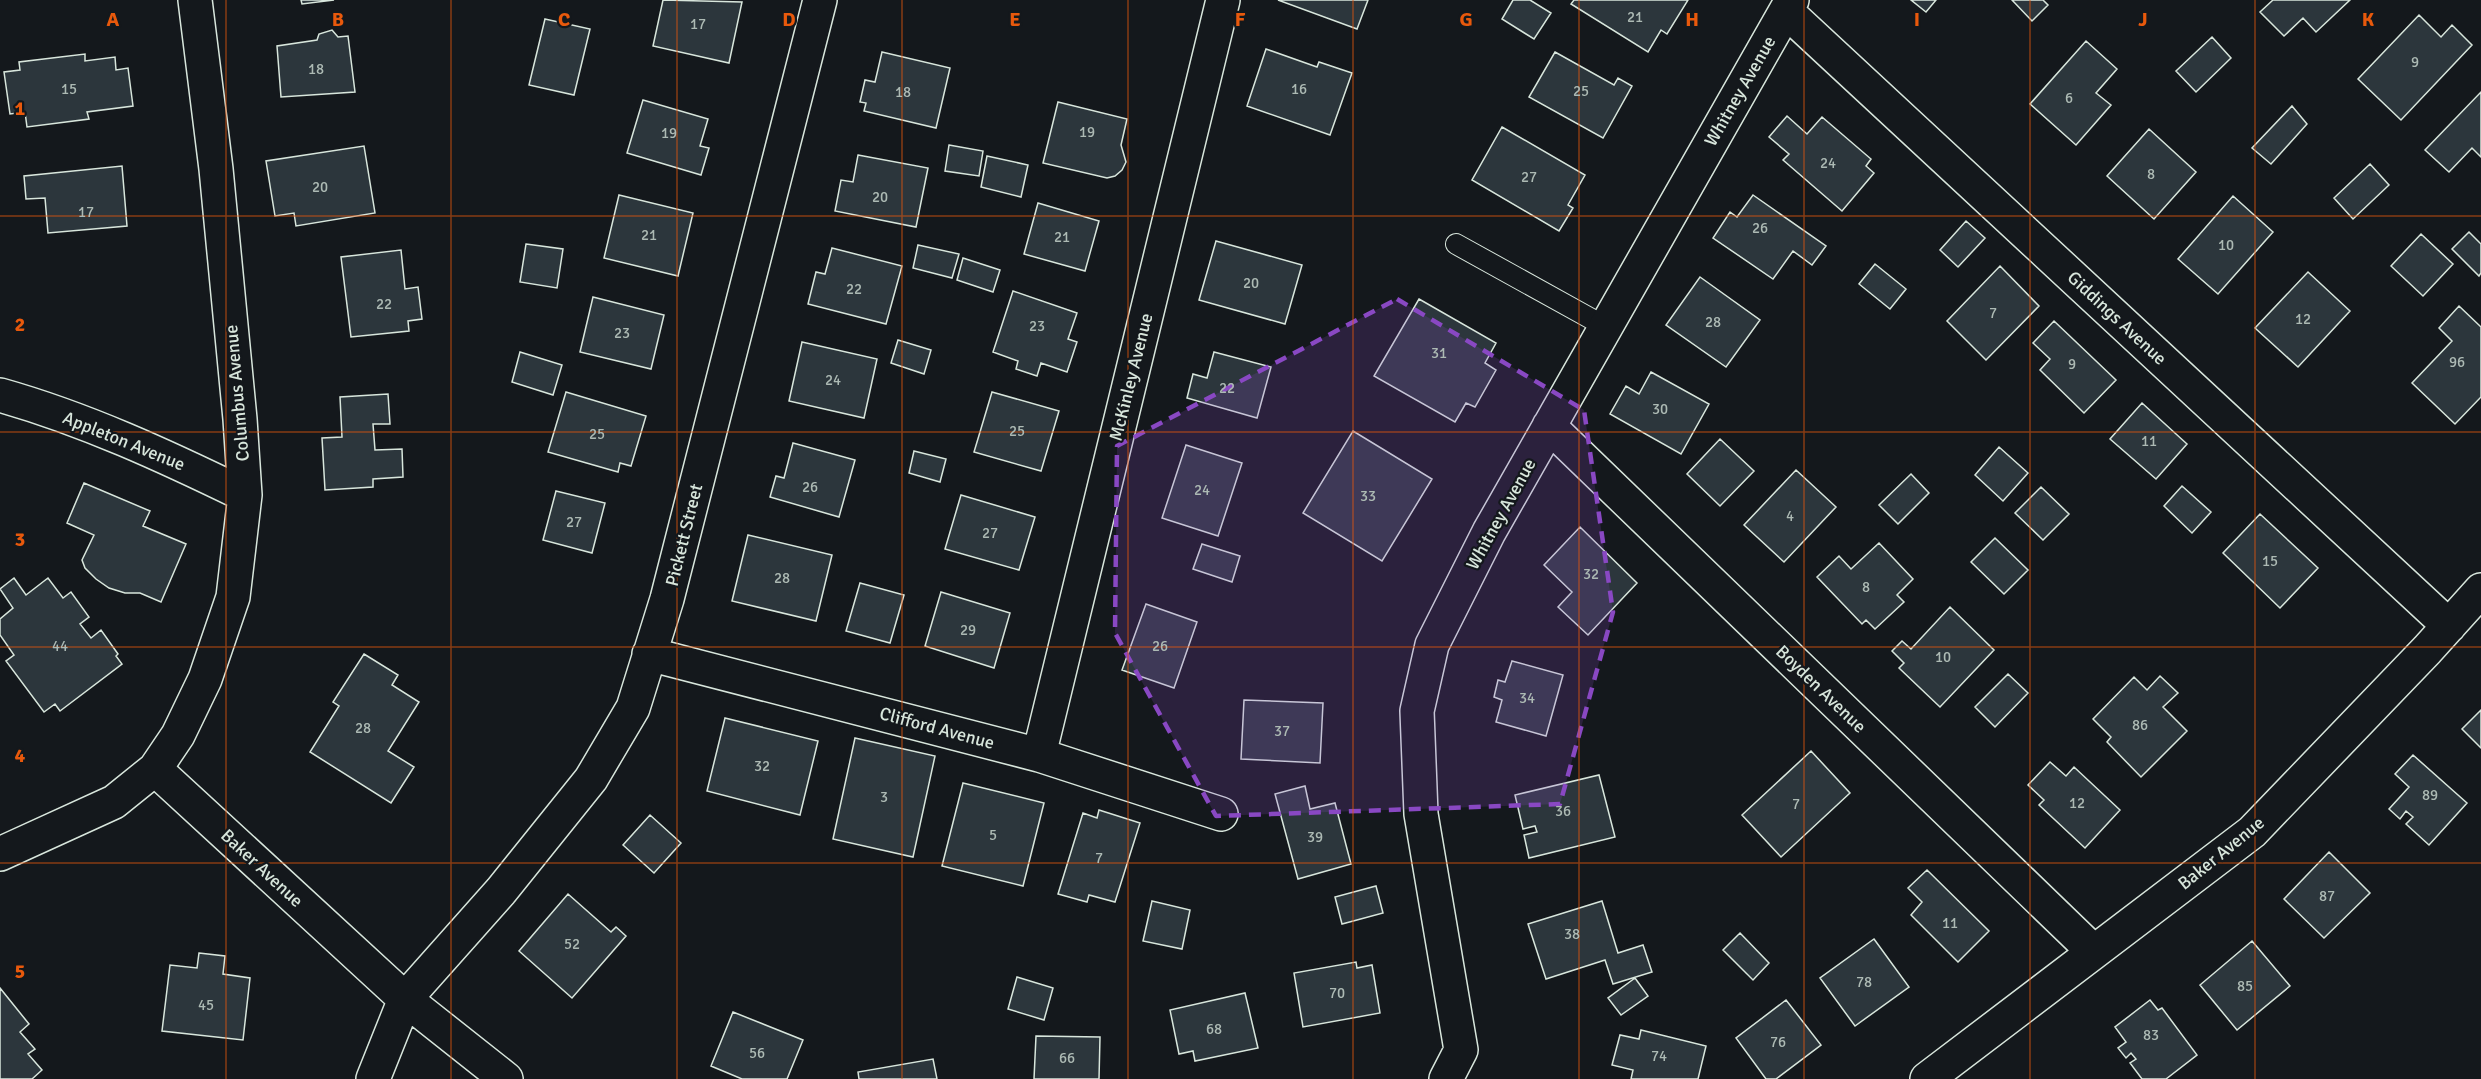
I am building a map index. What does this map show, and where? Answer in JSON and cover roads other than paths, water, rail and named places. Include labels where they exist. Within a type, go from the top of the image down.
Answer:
[{"type":"street","name":"Columbus Avenue","points":[[155,769],[178,735],[205,679],[233,597],[245,495],[239,407],[217,181],[195,0]]},
{"type":"street","name":"Pickett Street","points":[[373,1079],[405,999],[501,891],[591,779],[633,708],[667,599],[820,0]]},
{"type":"street","name":"McKinley Avenue","points":[[1039,755],[1223,0]]},
{"type":"street","name":"Whitney Avenue","points":[[1446,1079],[1461,1050],[1421,814],[1417,711],[1432,645],[1489,532],[1789,6]]},
{"type":"street","name":"Giddings Avenue","points":[[1789,6],[2449,626]]},
{"type":"street","name":"Appleton Avenue","points":[[0,395],[80,422],[162,454],[245,495]]},
{"type":"street","name":"Boyden Avenue","points":[[1549,426],[2093,951]]},
{"type":"street","name":"Baker Avenue","points":[[1927,1079],[2252,832],[2481,590]]},
{"type":"street","name":"Clifford Avenue","points":[[649,654],[1039,755],[1221,814]]},
{"type":"street","name":"Baker Avenue","points":[[155,769],[405,999],[506,1079]]},
{"type":"street","points":[[0,854],[114,802],[155,769]]},
{"type":"lane","points":[[1456,244],[1606,327]]}]
